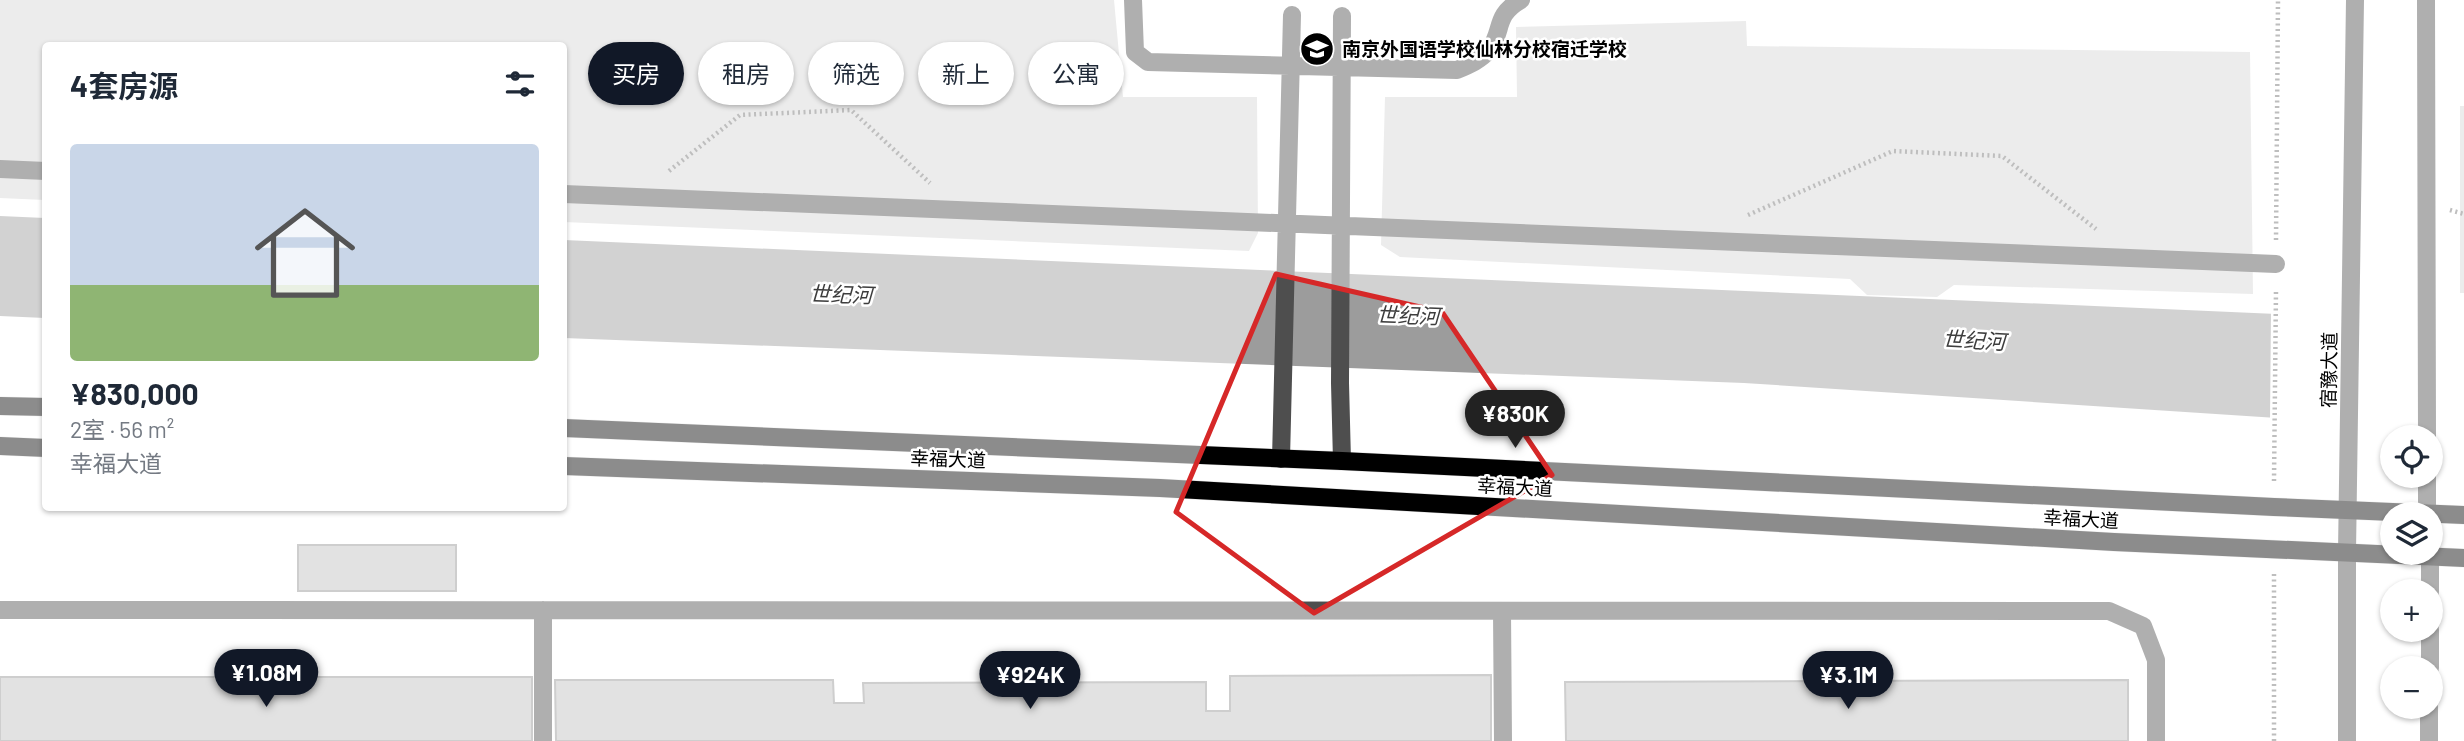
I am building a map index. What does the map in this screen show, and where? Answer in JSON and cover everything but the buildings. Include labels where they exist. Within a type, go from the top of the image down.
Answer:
[{"type":"main road","points":[[0,406],[42,407]]},
{"type":"main road","name":"幸福大道","points":[[567,428],[1282,458],[2380,512]]},
{"type":"main road","points":[[0,446],[42,448]]},
{"type":"main road","name":"幸福大道","points":[[567,466],[1160,488],[2380,553]]},
{"type":"main road","name":"幸福大道","points":[[2443,514],[2464,514]]},
{"type":"main road","name":"幸福大道","points":[[2443,556],[2464,558]]},
{"type":"street","points":[[1133,0],[1135,52],[1149,62],[1457,70],[1478,61],[1491,48],[1498,25],[1506,11],[1521,0]]},
{"type":"street","name":"宿豫大道","points":[[2347,741],[2355,0]]},
{"type":"street","points":[[2426,0],[2427,425]]},
{"type":"street","points":[[1282,458],[1292,15]]},
{"type":"street","points":[[1342,16],[1342,461]]},
{"type":"street","points":[[0,169],[42,171]]},
{"type":"street","points":[[567,194],[2276,264]]},
{"type":"street","points":[[0,610],[2109,611],[2143,626],[2156,660],[2156,741]]},
{"type":"street","points":[[543,610],[543,741]]},
{"type":"street","points":[[1502,611],[1503,741]]},
{"type":"street","points":[[2429,741],[2430,719]]},
{"type":"path","points":[[2274,508],[2278,0]]},
{"type":"path","points":[[666,173],[740,115],[851,110],[931,184]]},
{"type":"path","points":[[1742,217],[1892,151],[2002,156],[2105,237]]},
{"type":"path","points":[[2274,549],[2274,741]]},
{"type":"highlighted area","points":[[1276,274],[1442,312],[1552,475],[1314,613],[1176,512]]},
{"type":"shaded area","points":[[0,0],[1114,0],[1118,42],[1028,42],[1028,105],[1124,105],[1124,97],[1257,97],[1258,233],[1249,251],[567,222],[567,42],[42,42],[42,200],[0,198]]},
{"type":"shaded area","points":[[1746,21],[1747,46],[2250,52],[2253,294],[1954,285],[1937,297],[1867,295],[1850,279],[1400,257],[1381,245],[1385,97],[1517,97],[1516,27]]},
{"type":"shaded area","points":[[2460,106],[2464,106],[2464,293],[2460,293]]},
{"type":"water","points":[[0,216],[42,218],[42,318],[0,316]]},
{"type":"water","name":"世纪河","points":[[567,240],[2464,322],[2464,423],[2277,418],[1744,383],[567,338]]},
{"type":"pier","points":[[2271,311],[2464,319],[2464,427],[2270,421]]},
{"type":"place","name":"南京外国语学校仙林分校宿迁学校","points":[[1317,49]]}]
